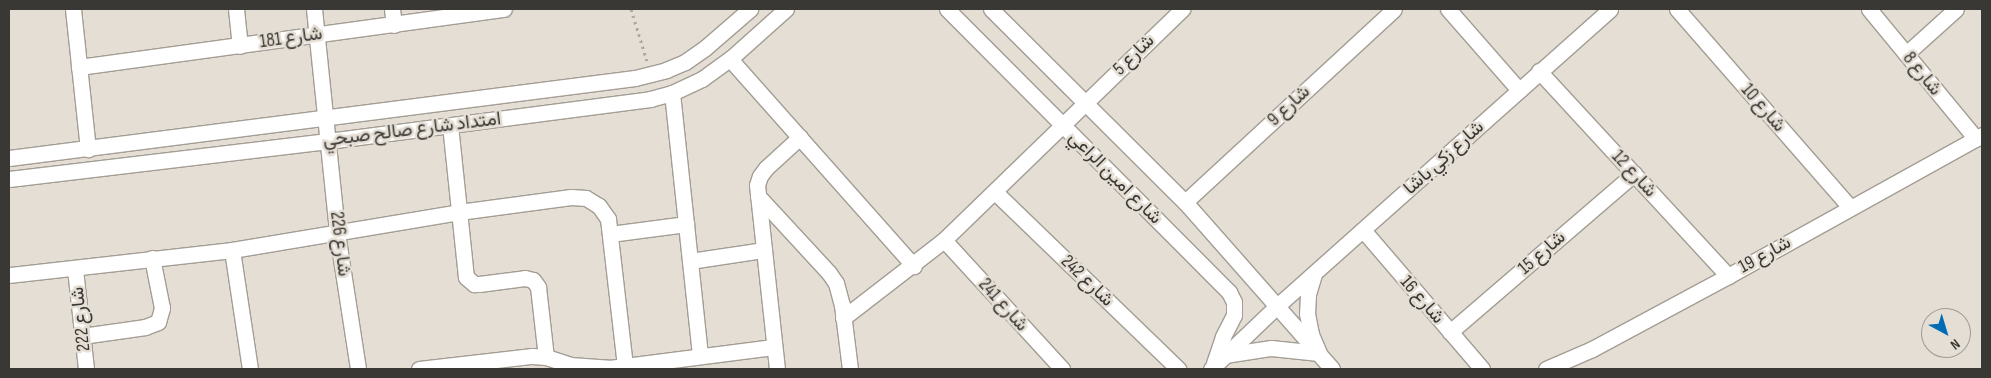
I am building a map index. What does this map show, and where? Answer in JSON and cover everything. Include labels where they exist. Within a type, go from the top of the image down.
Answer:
[{"type":"street","points":[[73,9],[88,149]]},
{"type":"street","points":[[236,9],[240,46]]},
{"type":"street","name":"شارع 226","points":[[314,9],[337,233],[358,369]]},
{"type":"street","points":[[392,9],[394,25]]},
{"type":"street","name":"شارع 181","points":[[79,66],[240,46],[317,33],[394,25],[504,9]]},
{"type":"street","name":"امتداد شارع صالح صبحي","points":[[9,158],[634,78],[652,74],[685,62],[705,48],[750,9]]},
{"type":"street","name":"امتداد شارع صالح صبحي","points":[[9,179],[328,141],[650,99],[672,93],[702,79],[730,58],[786,9]]},
{"type":"street","name":"شارع امين الراعي","points":[[947,9],[1232,297],[1234,315],[1223,337],[1216,363]]},
{"type":"street","name":"شارع امين الراعي","points":[[991,9],[1184,202],[1332,369]]},
{"type":"street","name":"شارع 9","points":[[1184,202],[1394,9]]},
{"type":"street","points":[[1448,9],[1519,90]]},
{"type":"street","name":"شارع 10","points":[[1677,9],[1850,207]]},
{"type":"street","name":"شارع 8","points":[[1869,9],[1979,137]]},
{"type":"street","points":[[1906,54],[1956,9]]},
{"type":"street","name":"شارع 5","points":[[843,318],[914,266],[944,240],[995,192],[1176,11]]},
{"type":"street","name":"شارع زكي باشا","points":[[1216,363],[1277,306],[1519,90],[1599,12]]},
{"type":"street","points":[[730,58],[914,266]]},
{"type":"street","name":"شارع 12","points":[[1539,71],[1728,276]]},
{"type":"street","points":[[672,93],[700,356]]},
{"type":"street","points":[[450,125],[465,272],[469,281],[479,284],[529,278],[536,283],[546,357]]},
{"type":"street","name":"شارع 19","points":[[1546,369],[1592,349],[1979,137]]},
{"type":"street","points":[[777,369],[757,186],[760,176],[766,168],[800,138]]},
{"type":"street","name":"شارع 15","points":[[1450,332],[1634,174]]},
{"type":"street","name":"شارع 242","points":[[995,192],[1178,369]]},
{"type":"street","points":[[758,196],[829,273],[840,294],[850,369]]},
{"type":"street","points":[[9,275],[232,250],[460,212],[571,197],[586,198],[599,206],[608,218],[625,366]]},
{"type":"street","points":[[610,234],[686,224]]},
{"type":"street","name":"شارع 16","points":[[1363,230],[1482,369]]},
{"type":"street","name":"شارع 241","points":[[944,240],[1062,369]]},
{"type":"street","points":[[232,250],[250,369]]},
{"type":"street","points":[[690,261],[764,250]]},
{"type":"street","points":[[82,336],[145,327],[158,322],[162,308],[152,258]]},
{"type":"street","name":"شارع 222","points":[[75,269],[86,369]]},
{"type":"street","points":[[1216,363],[1271,348],[1319,353],[1311,334],[1307,314],[1308,294],[1314,274]]},
{"type":"street","points":[[419,369],[532,356],[546,357],[570,367],[608,368],[642,366],[700,356],[774,347]]},
{"type":"path","points":[[631,9],[652,74]]}]
